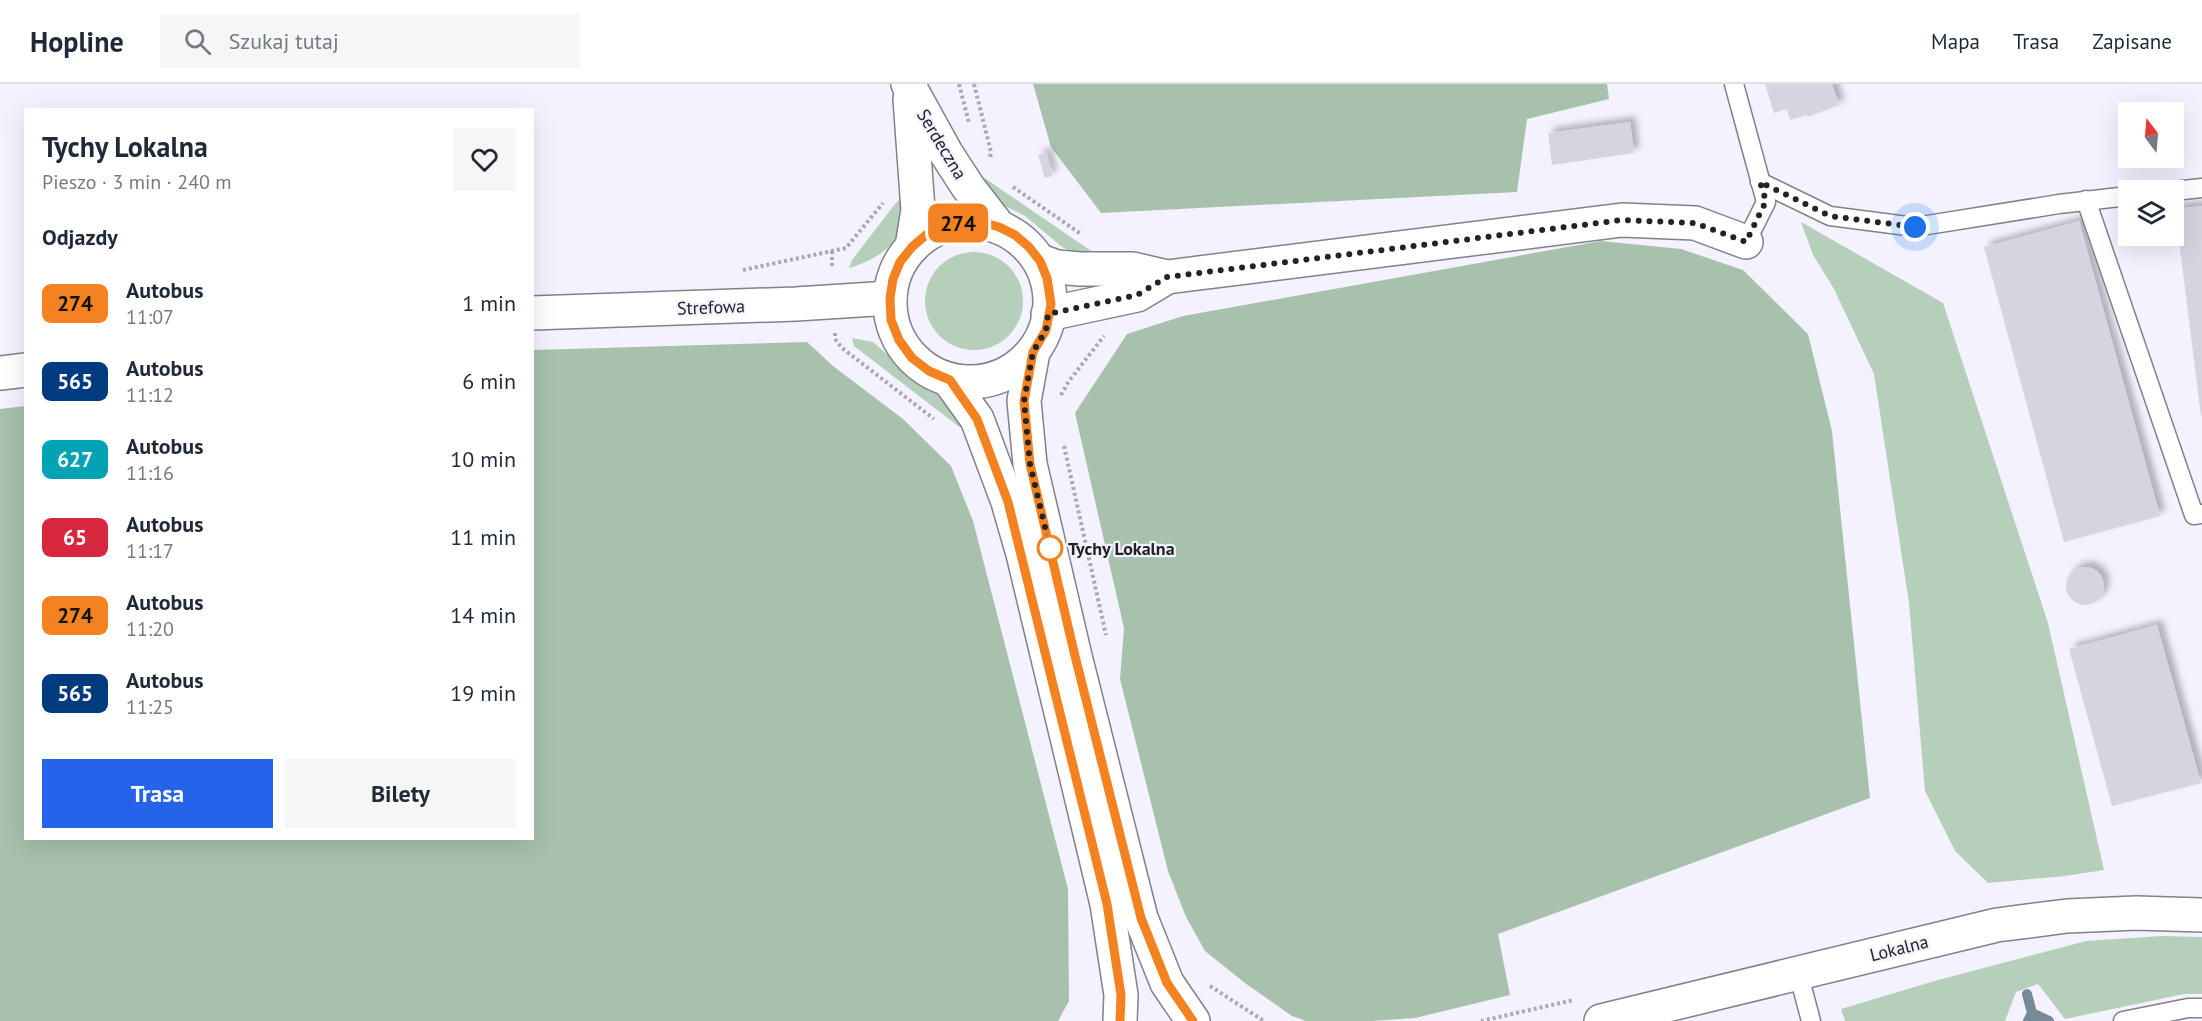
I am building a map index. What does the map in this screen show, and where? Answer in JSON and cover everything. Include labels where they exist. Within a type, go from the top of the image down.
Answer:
[{"type":"street","name":"Serdeczna","points":[[909,87],[954,166],[999,227]]},
{"type":"street","name":"Serdeczna","points":[[909,87],[918,210],[912,247]]},
{"type":"street","points":[[1040,261],[1057,267],[1080,269],[1137,295],[1167,277],[1622,220],[1695,223],[1746,242]]},
{"type":"street","points":[[962,222],[981,222],[999,227],[1015,235],[1040,261],[1047,278],[1051,304],[1046,330],[1033,352],[1016,368],[995,379],[972,382],[950,380],[929,371],[912,358],[899,340],[891,320],[890,298],[893,279],[900,262],[912,247],[926,235],[943,226],[962,222]]},
{"type":"street","points":[[1048,314],[1116,284]]},
{"type":"street","name":"Strefowa","points":[[534,313],[796,304],[890,298]]},
{"type":"street","points":[[1033,352],[1024,401],[1030,464],[1075,656],[1141,918],[1167,983],[1193,1021]]},
{"type":"street","points":[[0,373],[24,370]]},
{"type":"street","points":[[950,380],[977,419],[1008,502],[1023,554],[1107,904],[1121,995],[1120,1021]]},
{"type":"street","name":"Lokalna","points":[[1601,1021],[1997,925],[2067,916],[2136,913],[2202,915]]},
{"type":"lane","points":[[1734,84],[1766,201],[1746,242]]},
{"type":"lane","points":[[1760,182],[1830,216],[1915,227],[2118,197]]},
{"type":"lane","points":[[2184,190],[2202,188]]},
{"type":"lane","points":[[2086,200],[2194,515],[2202,514]]},
{"type":"lane","points":[[1798,972],[1811,1021]]},
{"type":"lane","points":[[2123,1021],[2188,1008],[2202,1008]]},
{"type":"path","points":[[954,166],[973,161],[989,171],[991,152],[974,84]]},
{"type":"path","points":[[732,273],[846,248],[901,181],[916,177]]},
{"type":"path","points":[[1004,181],[1111,256],[1121,313],[1069,381],[1057,402]]},
{"type":"path","points":[[1062,438],[1106,628],[1106,638]]},
{"type":"path","points":[[1205,982],[1264,1021]]},
{"type":"green space","points":[[1033,84],[1607,84],[1609,99],[1527,119],[1517,192],[1101,213],[1051,147]]},
{"type":"green space","points":[[974,174],[986,179],[1100,257],[1079,255],[1062,247],[1025,216],[995,201]]},
{"type":"green space","points":[[906,194],[901,228],[892,243],[873,259],[849,268],[852,260],[895,204]]},
{"type":"green space","points":[[1801,222],[1943,303],[2048,623],[2104,870],[1988,883],[1955,851],[1925,791],[1909,603],[1874,374],[1834,289],[1813,255]]},
{"type":"green space","points":[[1601,241],[1681,249],[1743,270],[1808,334],[1832,431],[1870,798],[1498,934],[1510,995],[1415,1018],[1372,1021],[1306,1021],[1292,1016],[1205,951],[1186,917],[1168,871],[1120,679],[1124,628],[1075,413],[1127,334],[1183,316]]},
{"type":"green space","points":[[974,252],[993,256],[1009,266],[1019,282],[1023,301],[1019,320],[1009,336],[993,346],[974,350],[955,346],[939,336],[929,320],[925,301],[929,282],[939,266],[955,256]]},
{"type":"green space","points":[[852,338],[873,342],[925,387],[948,400],[968,430],[958,426],[854,346]]},
{"type":"green space","points":[[807,342],[833,366],[903,419],[951,466],[973,521],[1068,889],[1069,1001],[1058,1021],[0,1021],[0,409],[24,406],[24,840],[534,840],[534,350]]},
{"type":"green space","points":[[2162,936],[2202,937],[2202,994],[2184,994],[2065,1019],[2038,984],[2016,992],[2005,1021],[1845,1021],[1841,1009],[1938,980],[2086,941]]},
{"type":"building","points":[[1765,84],[1832,84],[1839,105],[1807,117],[1807,115],[1790,120],[1787,109],[1774,113]]},
{"type":"building","points":[[1630,122],[1634,153],[1552,165],[1548,133]]},
{"type":"building","points":[[1046,153],[1052,176],[1045,178],[1038,155]]},
{"type":"building","points":[[2202,206],[2202,416],[2180,246],[2184,246],[2184,208]]},
{"type":"building","points":[[2079,221],[2160,516],[2064,542],[1984,247]]},
{"type":"building","points":[[2085,567],[2098,573],[2104,586],[2098,599],[2085,605],[2072,599],[2066,586],[2072,573]]},
{"type":"building","points":[[2157,625],[2201,783],[2112,806],[2069,649]]},
{"type":"waterway","points":[[2027,994],[2032,1013],[2028,1021]]},
{"type":"waterway","points":[[2034,1018],[2032,1013],[2049,1021]]},
{"type":"bus line","name":"274","points":[[1120,1021],[1121,995],[1107,904],[1023,554],[1008,502],[977,419],[950,380],[929,371],[912,358],[899,340],[891,320],[890,298],[893,279],[900,262],[926,235],[943,226],[962,222],[981,222],[1015,235],[1040,261],[1047,278],[1051,304],[1046,330],[1033,352],[1024,401],[1030,464],[1075,656],[1141,918],[1167,983],[1193,1021]]},
{"type":"place","name":"Tychy Lokalna","points":[[1050,548]]},
{"type":"route","points":[[1050,548],[1030,464],[1024,401],[1033,352],[1046,330],[1048,314],[1137,295],[1167,277],[1622,220],[1695,223],[1746,242],[1766,201],[1760,182],[1830,216],[1915,227]]}]
